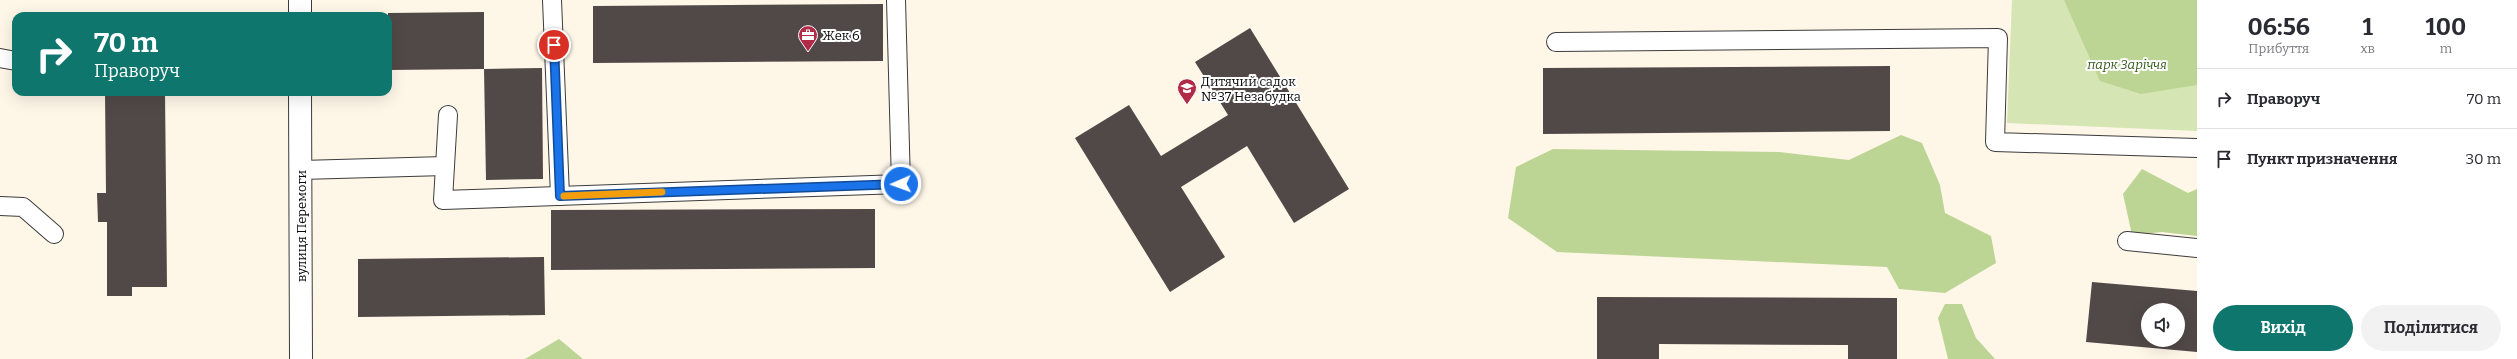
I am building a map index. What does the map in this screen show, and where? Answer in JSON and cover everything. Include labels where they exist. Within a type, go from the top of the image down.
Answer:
[{"type":"street","points":[[300,0],[300,12]]},
{"type":"street","name":"вулиця Перемоги","points":[[300,96],[301,359]]},
{"type":"lane","points":[[552,0],[560,196]]},
{"type":"lane","points":[[448,116],[443,200],[901,184],[896,0]]},
{"type":"lane","points":[[1556,42],[1998,38],[1995,142],[2197,148]]},
{"type":"lane","points":[[0,58],[12,60]]},
{"type":"lane","points":[[301,170],[445,166]]},
{"type":"lane","points":[[0,206],[23,207],[54,234]]},
{"type":"lane","points":[[2127,241],[2197,248]]},
{"type":"green space","name":"парк Заріччя","points":[[2012,0],[2197,0],[2197,131],[2007,123]]},
{"type":"green space","points":[[2064,0],[2197,0],[2197,85],[2141,94],[2100,81]]},
{"type":"green space","points":[[1901,135],[1922,143],[1940,185],[1945,213],[1991,236],[1996,263],[1945,293],[1899,289],[1887,267],[1557,252],[1508,218],[1516,167],[1553,149],[1779,152],[1849,160]]},
{"type":"green space","points":[[2142,169],[2188,193],[2197,189],[2197,236],[2162,232],[2132,235],[2123,194]]},
{"type":"green space","points":[[1945,304],[1962,304],[1976,338],[1995,359],[1948,359],[1938,318]]},
{"type":"green space","points":[[559,339],[583,359],[525,359]]},
{"type":"building","points":[[883,4],[883,61],[593,63],[593,6]]},
{"type":"building","points":[[484,12],[484,69],[392,70],[392,13]]},
{"type":"building","points":[[1250,28],[1349,189],[1294,223],[1247,146],[1181,187],[1225,257],[1170,292],[1075,138],[1129,105],[1161,156],[1228,115],[1195,62]]},
{"type":"building","points":[[1890,66],[1890,131],[1543,134],[1543,68]]},
{"type":"building","points":[[542,68],[543,179],[486,180],[484,69]]},
{"type":"building","points":[[105,96],[165,96],[167,287],[132,287],[132,296],[107,296],[107,222],[98,222],[97,193],[106,193]]},
{"type":"building","points":[[875,209],[875,268],[551,270],[551,210]]},
{"type":"building","points":[[544,257],[545,315],[358,317],[358,259]]},
{"type":"building","points":[[2092,282],[2197,291],[2197,352],[2142,347],[2185,347],[2185,303],[2141,303],[2141,347],[2086,342]]},
{"type":"building","points":[[1597,297],[1897,298],[1897,359],[1848,359],[1848,345],[1659,344],[1659,359],[1597,359]]},
{"type":"slow traffic","points":[[564,196],[662,192]]},
{"type":"place","name":"Жек 6","points":[[808,52]]},
{"type":"place","name":"Дитячий садок №37 Незабудка","points":[[1187,105]]},
{"type":"route","points":[[554,45],[560,196],[901,184]]}]
